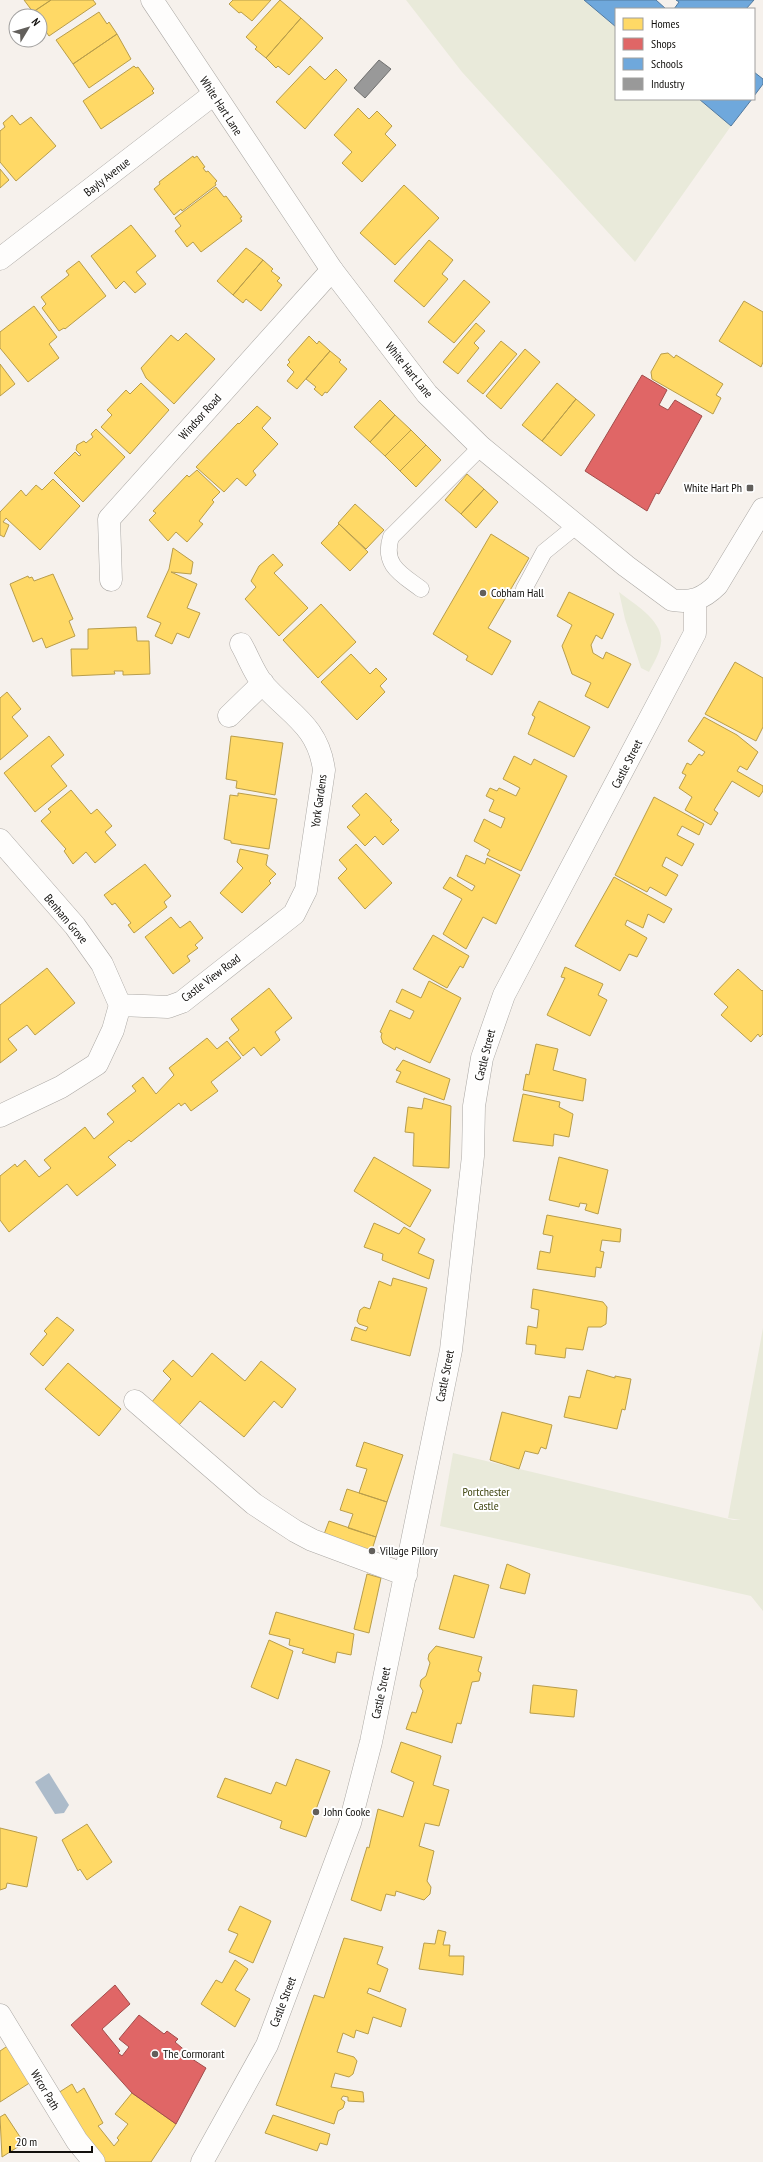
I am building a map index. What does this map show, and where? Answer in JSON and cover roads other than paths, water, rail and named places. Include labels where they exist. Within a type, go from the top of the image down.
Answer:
[{"type":"street","name":"White Hart Lane","points":[[152,0],[332,270],[427,394],[481,447],[576,526],[672,600],[695,601]]},
{"type":"street","name":"Bayly Avenue","points":[[0,259],[214,94]]},
{"type":"street","name":"Windsor Road","points":[[111,580],[109,519],[332,270]]},
{"type":"street","points":[[695,601],[708,594],[717,585],[763,509]]},
{"type":"street","name":"Castle Street","points":[[202,2162],[267,2045],[350,1823],[371,1742],[451,1350],[472,1156],[474,1106],[482,1058],[504,995],[695,633],[695,601]]},
{"type":"street","name":"York Gardens","points":[[241,644],[263,684],[292,710],[311,733],[322,759],[324,770],[306,890],[294,914]]},
{"type":"street","points":[[229,716],[263,684]]},
{"type":"street","name":"Benham Grove","points":[[0,840],[74,926],[102,964],[120,1005]]},
{"type":"street","name":"Castle View Road","points":[[120,1005],[168,1007],[182,1002],[294,914]]},
{"type":"street","points":[[0,1116],[61,1087],[97,1064],[113,1030],[120,1005]]},
{"type":"street","points":[[135,1401],[254,1504],[283,1523],[312,1540],[406,1575]]},
{"type":"street","name":"Wicor Path","points":[[0,2015],[76,2141],[94,2162]]},
{"type":"lane","points":[[421,589],[394,569],[390,560],[388,547],[391,537],[481,447]]},
{"type":"lane","points":[[524,589],[544,552],[576,526]]},
{"type":"water","points":[[49,1773],[69,1805],[64,1813],[55,1814],[35,1782]]},
{"type":"place","name":"White Hart Ph","points":[[750,488]]},
{"type":"place","name":"Cobham Hall","points":[[483,593]]},
{"type":"place","name":"Village Pillory","points":[[372,1551]]},
{"type":"place","name":"John Cooke","points":[[316,1812]]},
{"type":"place","name":"The Cormorant","points":[[155,2054]]},
{"type":"park label","name":"Portchester Castle","points":[[486,1499]]}]
